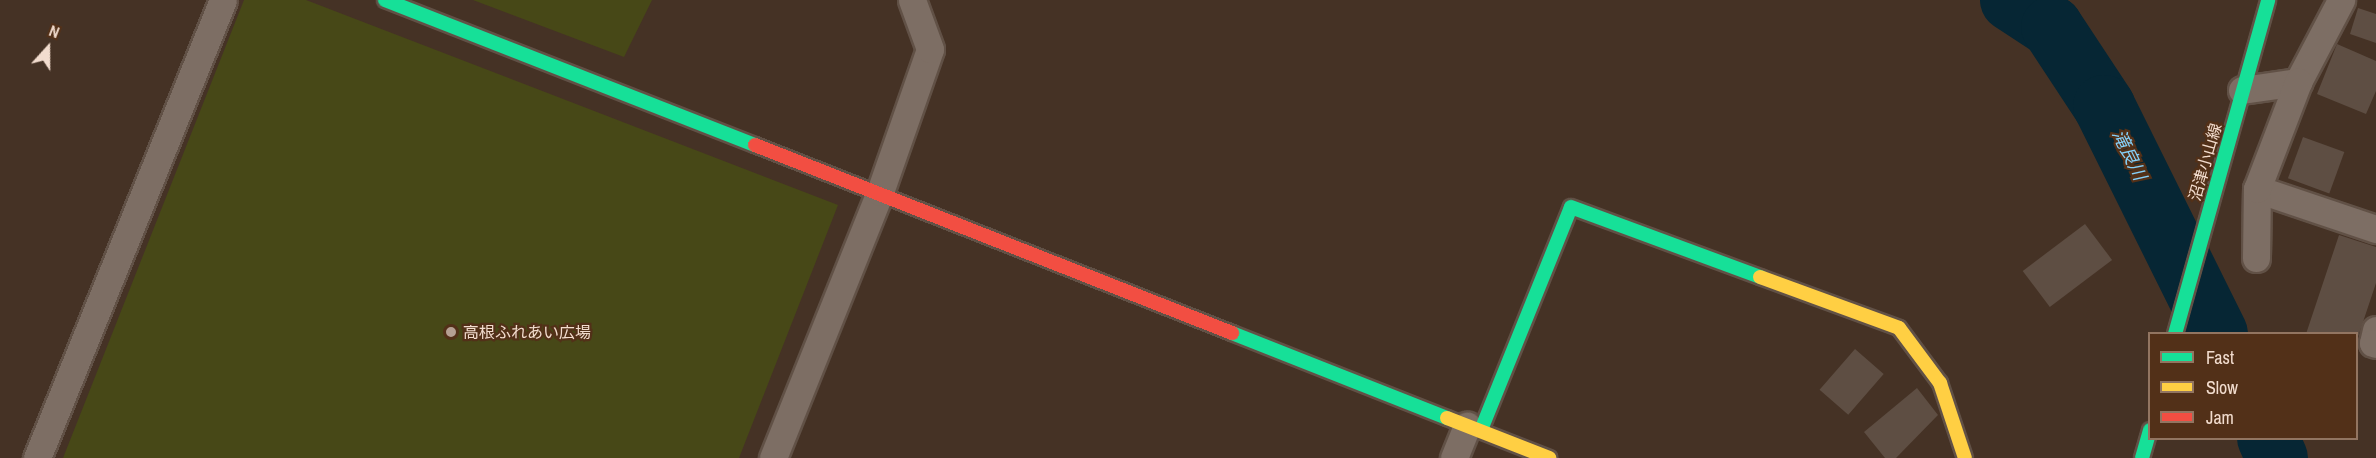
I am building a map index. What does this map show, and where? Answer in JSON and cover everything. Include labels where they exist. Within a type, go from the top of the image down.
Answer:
[{"type":"street","points":[[37,458],[223,0]]},
{"type":"street","points":[[385,0],[880,192],[1549,458]]},
{"type":"street","points":[[773,458],[880,192],[930,50],[912,0]]},
{"type":"street","name":"沼津小山線","points":[[2175,332],[2268,0]]},
{"type":"street","points":[[2256,258],[2257,189],[2298,82],[2341,0]]},
{"type":"street","points":[[2242,90],[2298,82]]},
{"type":"street","points":[[2257,189],[2376,229]]},
{"type":"street","points":[[1454,458],[1474,427],[1571,207],[1899,328],[1940,383],[1965,458]]},
{"type":"street","points":[[2376,330],[2373,342],[2376,344]]},
{"type":"street","points":[[2142,458],[2148,437]]},
{"type":"shaded area","name":"高根ふれあい広場","points":[[244,0],[306,0],[838,205],[739,458],[63,458]]},
{"type":"shaded area","points":[[473,0],[652,0],[624,57]]},
{"type":"building","points":[[2358,8],[2376,14],[2376,43],[2350,34]]},
{"type":"building","points":[[2337,44],[2376,61],[2376,91],[2366,114],[2317,94]]},
{"type":"building","points":[[2303,137],[2344,152],[2329,193],[2288,178]]},
{"type":"building","points":[[2085,224],[2112,260],[2050,307],[2023,271]]},
{"type":"building","points":[[2339,235],[2376,247],[2376,283],[2358,337],[2358,332],[2307,332]]},
{"type":"building","points":[[1855,349],[1884,374],[1848,415],[1820,390]]},
{"type":"building","points":[[1917,388],[1938,415],[1896,458],[1885,458],[1864,432]]},
{"type":"waterway","name":"滝良川","points":[[2011,0],[2052,27],[2104,106],[2216,332]]},
{"type":"waterway","name":"滝良川","points":[[2269,440],[2277,458]]},
{"type":"traffic: fast","points":[[385,0],[755,145]]},
{"type":"traffic: fast","points":[[2176,332],[2268,0]]},
{"type":"traffic: fast","points":[[1481,430],[1571,207],[1760,277]]},
{"type":"traffic: fast","points":[[1232,333],[1447,418]]},
{"type":"traffic: fast","points":[[2142,458],[2148,437]]},
{"type":"traffic: slow","points":[[1760,277],[1899,328],[1940,383],[1965,458]]},
{"type":"traffic: slow","points":[[1447,418],[1549,458]]},
{"type":"traffic: jam","points":[[755,145],[1232,333]]},
{"type":"place","name":"高根ふれあい広場","points":[[451,332]]}]
